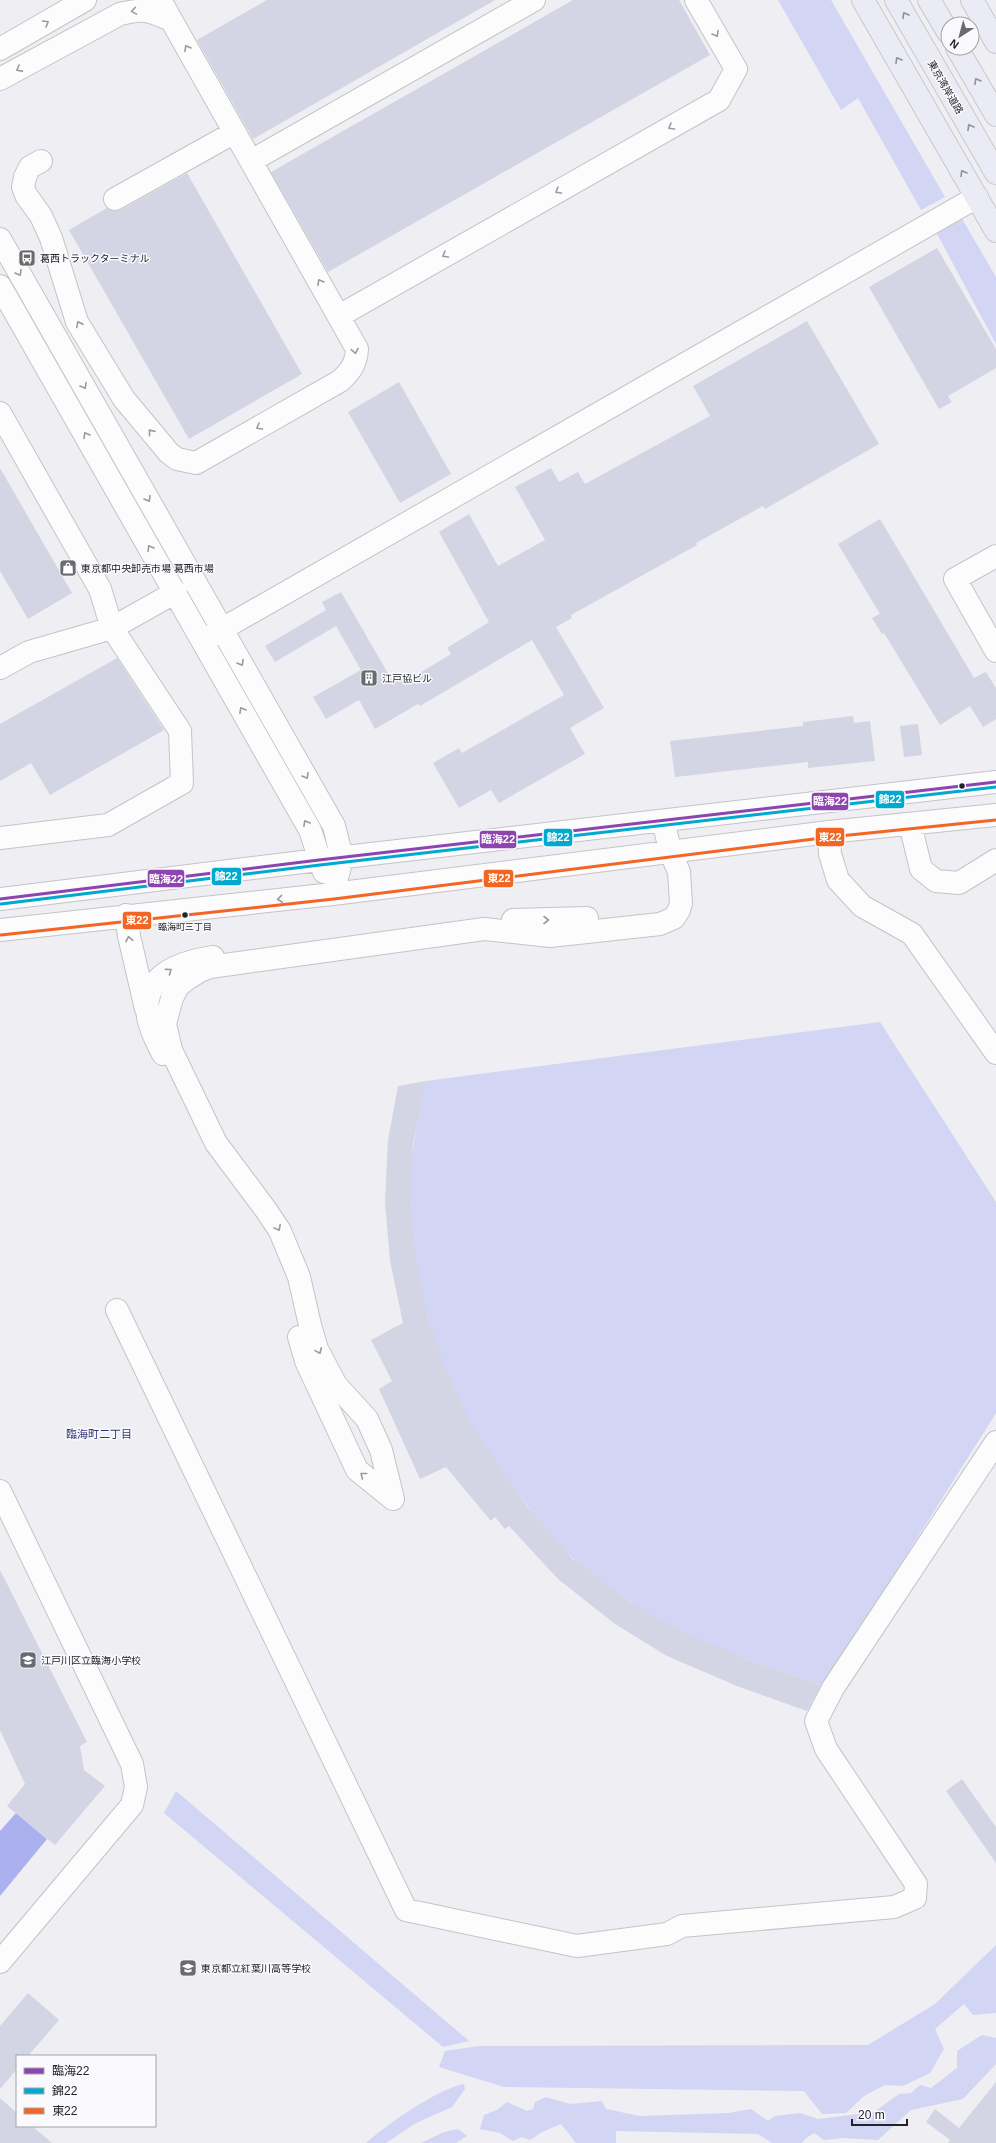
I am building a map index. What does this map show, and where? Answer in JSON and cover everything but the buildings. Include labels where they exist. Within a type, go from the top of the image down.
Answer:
[{"type":"highway","points":[[863,0],[996,231]]},
{"type":"highway","name":"東京湾岸道路","points":[[896,0],[996,173]]},
{"type":"highway","points":[[929,0],[940,19]]},
{"type":"highway","points":[[972,0],[996,42]]},
{"type":"highway","points":[[962,56],[996,115]]},
{"type":"street","points":[[0,49],[85,0]]},
{"type":"street","points":[[251,161],[534,0]]},
{"type":"street","points":[[339,316],[719,100],[736,69],[696,0]]},
{"type":"street","points":[[0,79],[120,14],[138,9],[152,12],[164,6],[196,76],[235,132],[357,349],[356,359],[351,370],[340,381],[196,463],[177,460],[169,453],[124,399],[78,322],[51,238],[40,216],[26,195],[23,187],[25,177],[30,167],[41,161]]},
{"type":"street","points":[[115,199],[235,132]]},
{"type":"street","points":[[203,640],[977,197]]},
{"type":"street","points":[[0,239],[334,826],[342,858],[333,894]]},
{"type":"street","points":[[0,286],[176,592],[310,830],[319,860],[333,894]]},
{"type":"street","points":[[0,413],[100,589],[112,628],[180,731],[182,783],[108,825],[0,838]]},
{"type":"street","points":[[996,556],[955,578],[996,651]]},
{"type":"street","points":[[0,668],[29,652],[112,628],[176,592]]},
{"type":"street","points":[[0,899],[319,860],[996,782]]},
{"type":"street","points":[[0,930],[126,915],[333,894],[671,853],[828,832],[996,815]]},
{"type":"street","points":[[126,915],[128,936],[151,1029],[206,1148],[245,1200],[274,1254],[288,1288],[306,1361],[357,1470],[393,1499],[381,1450],[367,1419],[336,1385],[317,1349],[299,1277],[280,1231],[216,1143],[171,1050],[165,1024],[172,998],[178,986],[200,971],[210,967],[484,929],[550,936],[660,924],[674,918],[681,903],[679,872],[671,853],[663,821]]},
{"type":"street","points":[[910,824],[920,869],[936,881],[959,883],[996,860]]},
{"type":"street","points":[[828,832],[830,854],[838,880],[862,906],[912,934],[996,1053]]},
{"type":"street","points":[[148,1018],[147,1006],[149,995],[158,980],[170,969],[183,962],[480,920],[568,920],[660,911],[668,906],[671,898],[668,873],[671,853]]},
{"type":"street","points":[[117,1310],[406,1910],[577,1946],[667,1934],[682,1926],[894,1906],[915,1898],[916,1884],[826,1748],[816,1721],[834,1688],[996,1442]]},
{"type":"street","points":[[0,1491],[132,1764],[136,1787],[132,1805],[0,1962]]},
{"type":"shaded area","points":[[778,0],[831,0],[945,197],[921,210],[858,98],[841,110]]},
{"type":"shaded area","points":[[961,217],[996,277],[996,344],[935,230]]},
{"type":"shaded area","points":[[880,1022],[996,1202],[996,1413],[824,1686],[723,1650],[674,1628],[651,1615],[614,1591],[586,1570],[564,1549],[538,1519],[484,1446],[472,1427],[459,1402],[437,1347],[428,1318],[415,1259],[410,1202],[412,1156],[426,1081]]},
{"type":"shaded area","points":[[176,1791],[469,2041],[443,2047],[164,1813]]},
{"type":"shaded area","points":[[996,1945],[996,2013],[973,2015],[964,2004],[935,2029],[944,2049],[930,2073],[903,2086],[885,2085],[864,2096],[846,2113],[822,2114],[804,2091],[504,2087],[439,2067],[445,2051],[479,2046],[868,2045],[935,2004]]},
{"type":"shaded area","points":[[982,2035],[996,2038],[996,2064],[963,2099],[911,2110],[878,2140],[844,2138],[824,2140],[814,2133],[802,2143],[772,2143],[758,2134],[616,2131],[616,2143],[576,2143],[561,2124],[542,2132],[530,2140],[522,2137],[513,2141],[500,2133],[480,2129],[484,2115],[497,2110],[507,2102],[527,2111],[533,2109],[535,2102],[546,2097],[570,2104],[602,2101],[606,2109],[640,2116],[729,2113],[751,2109],[768,2121],[775,2116],[800,2113],[818,2119],[874,2112],[899,2094],[911,2093],[920,2085],[931,2088],[957,2068],[957,2051]]},
{"type":"shaded area","points":[[464,2084],[465,2089],[452,2107],[416,2123],[386,2143],[366,2143],[413,2108],[441,2092]]},
{"type":"shaded area","points":[[458,2129],[467,2136],[456,2143],[421,2143],[444,2132]]},
{"type":"water","points":[[16,1813],[47,1839],[0,1896],[0,1831]]},
{"type":"transit line","name":"臨海22","points":[[0,899],[319,860],[996,782]]},
{"type":"transit line","name":"錦22","points":[[1,904],[320,865],[996,787]]},
{"type":"transit line","name":"東22","points":[[1,935],[334,899],[830,837],[996,820]]},
{"type":"place","name":"葛西トラックターミナル","points":[[27,258]]},
{"type":"place","name":"東京都中央卸売市場 葛西市場","points":[[68,568]]},
{"type":"place","name":"江戸協ビル","points":[[369,678]]},
{"type":"place","name":"臨海町三丁目","points":[[185,915]]},
{"type":"place","name":"江戸川区立臨海小学校","points":[[28,1660]]},
{"type":"place","name":"東京都立紅葉川高等学校","points":[[188,1968]]},
{"type":"district","name":"臨海町二丁目","points":[[99,1434]]}]
